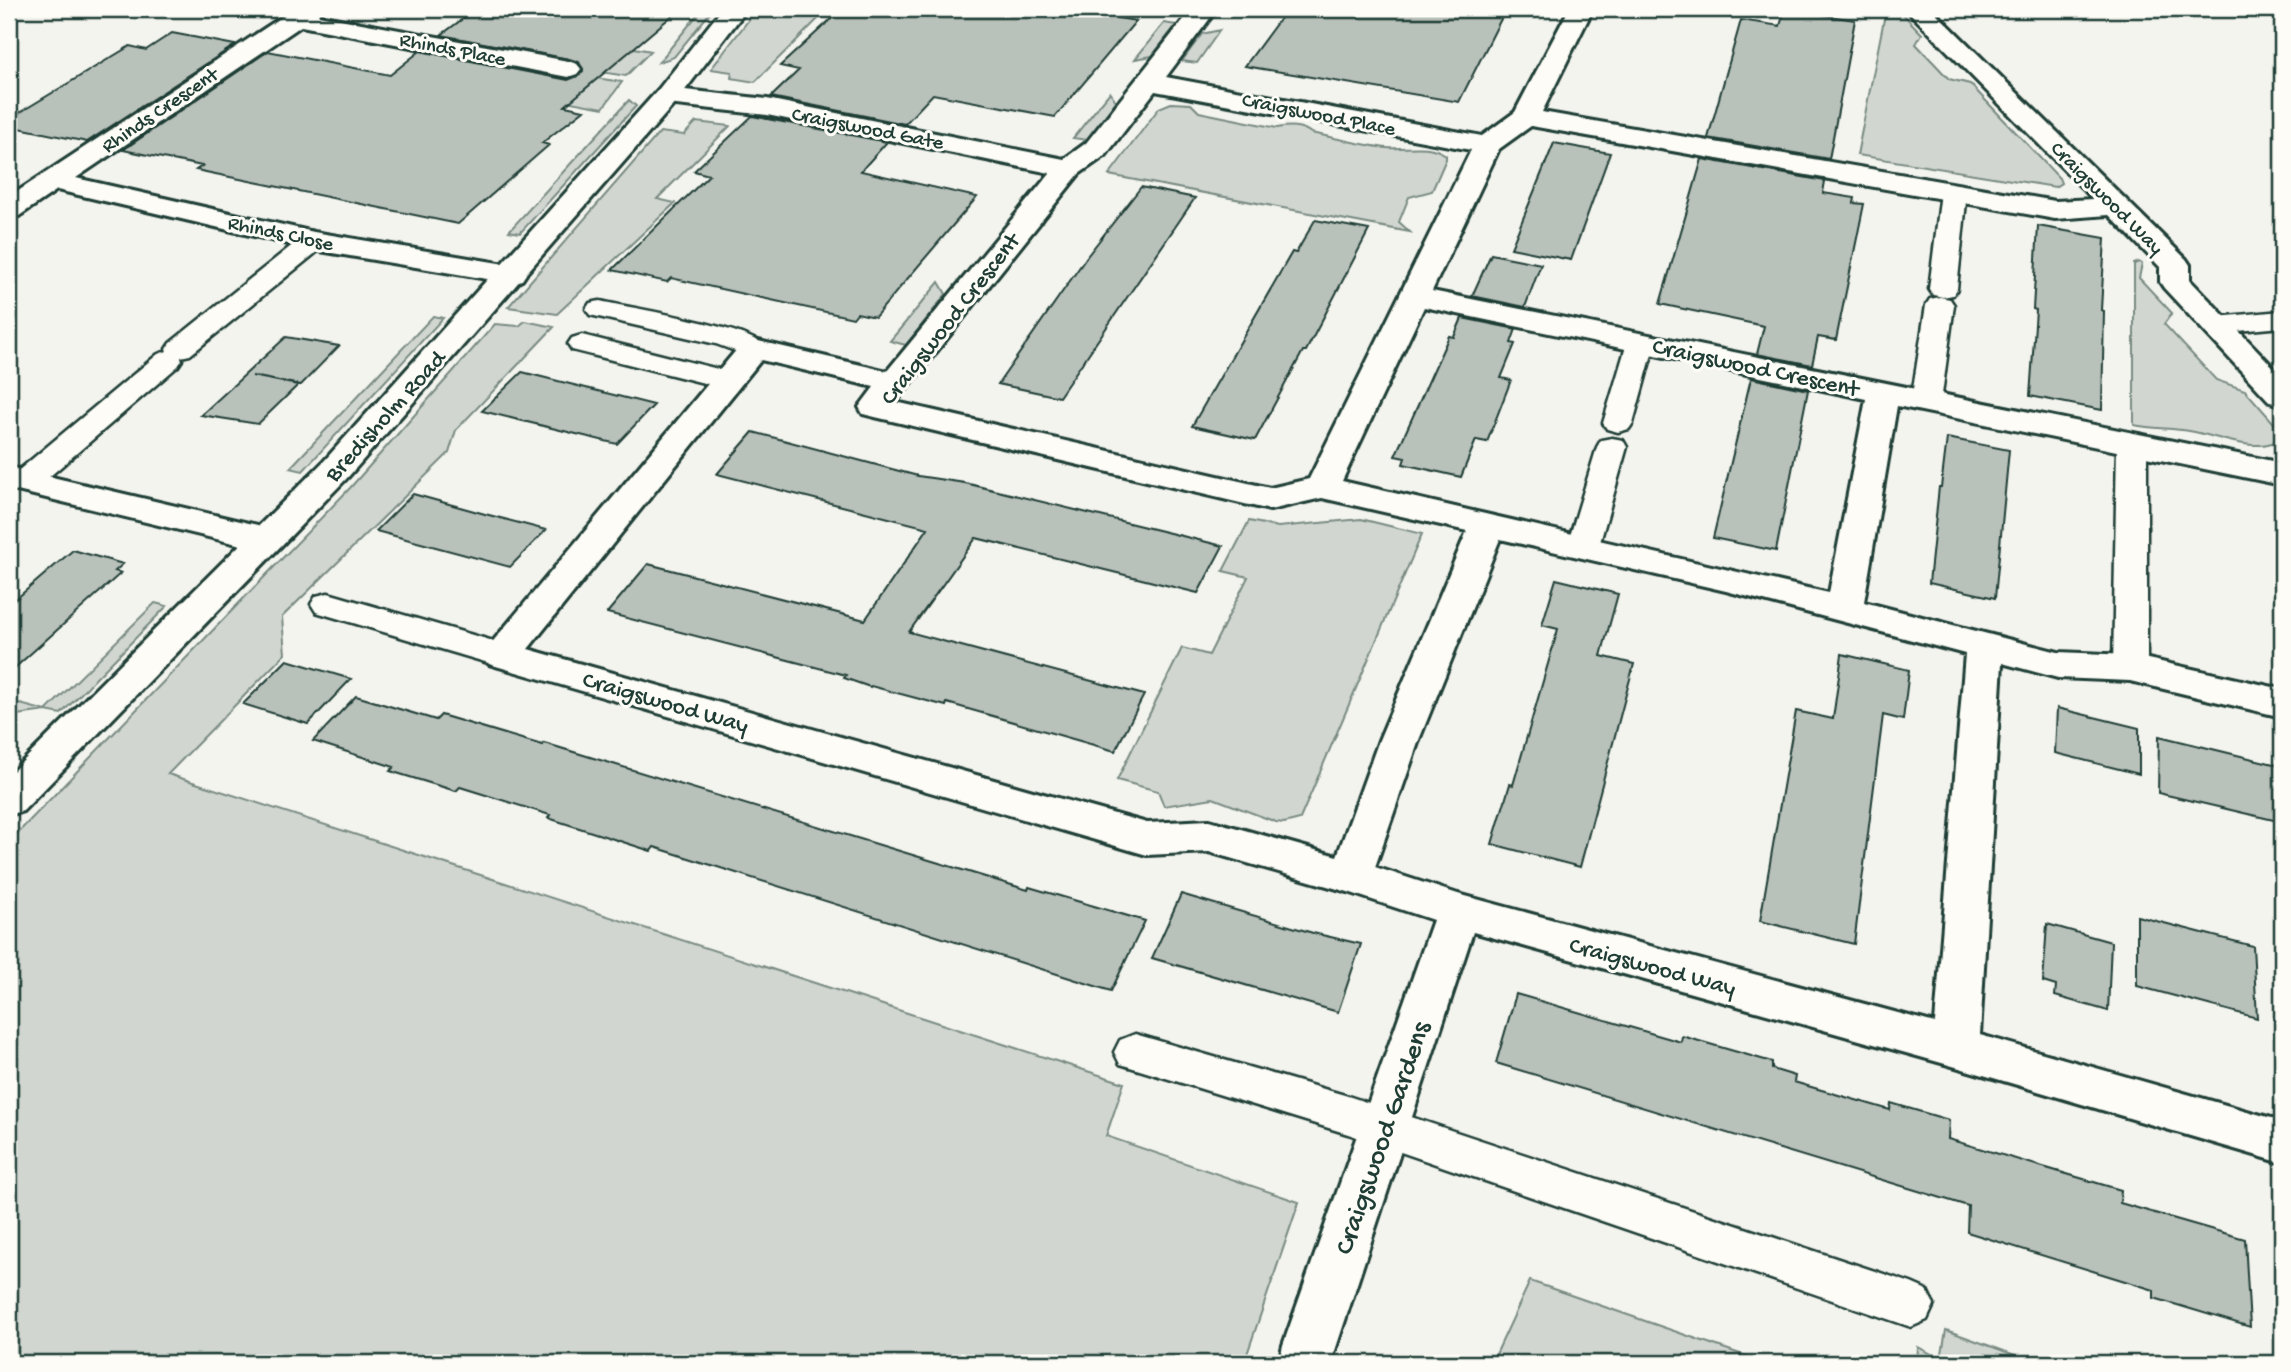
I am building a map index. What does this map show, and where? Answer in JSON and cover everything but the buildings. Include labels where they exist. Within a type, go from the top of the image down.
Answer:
[{"type":"street","name":"Bredisholm Road","points":[[16,783],[336,469],[667,96],[734,9]]},
{"type":"street","name":"Craigswood Crescent","points":[[1205,9],[1151,82],[1096,149],[1069,168],[875,407],[1270,499],[1322,487],[1844,609],[2058,665],[2130,668],[2282,703]]},
{"type":"street","points":[[1322,487],[1487,145],[1526,117],[1581,9]]},
{"type":"street","name":"Craigswood Way","points":[[1918,9],[2175,265],[2175,282],[2282,394]]},
{"type":"street","name":"Rhinds Place","points":[[303,13],[568,69]]},
{"type":"street","name":"Rhinds Crescent","points":[[9,210],[303,13]]},
{"type":"street","name":"Craigswood Place","points":[[1151,82],[1487,145]]},
{"type":"street","name":"Craigswood Gate","points":[[667,96],[767,107],[1069,168]]},
{"type":"street","points":[[1526,117],[2055,210],[2116,206]]},
{"type":"street","name":"Rhinds Close","points":[[53,181],[314,241],[511,274]]},
{"type":"street","name":"Craigswood Crescent","points":[[1413,296],[1883,393],[1844,609]]},
{"type":"street","points":[[502,654],[754,349],[893,382]]},
{"type":"street","points":[[1883,393],[2282,474]]},
{"type":"street","points":[[16,480],[266,539]]},
{"type":"street","points":[[1351,876],[1399,740],[1488,524]]},
{"type":"street","points":[[1956,1048],[1984,647]]},
{"type":"street","name":"Craigswood Way","points":[[502,654],[1147,839],[1209,836],[1351,876],[1458,911],[1956,1048],[2282,1142]]},
{"type":"street","name":"Craigswood Gardens","points":[[1305,1363],[1308,1345],[1458,911]]},
{"type":"lane","points":[[1926,402],[1954,192]]},
{"type":"lane","points":[[16,480],[314,241]]},
{"type":"lane","points":[[600,309],[725,337],[754,349]]},
{"type":"lane","points":[[2216,325],[2282,319]]},
{"type":"lane","points":[[1583,546],[1641,343]]},
{"type":"lane","points":[[582,344],[728,380]]},
{"type":"lane","points":[[2130,668],[2132,444]]},
{"type":"lane","points":[[328,604],[502,654]]},
{"type":"lane","points":[[1135,1052],[1348,1115],[1911,1305]]},
{"type":"shaded area","points":[[702,9],[713,9],[674,57],[659,62]]},
{"type":"shaded area","points":[[757,9],[828,9],[755,82],[731,78],[732,72],[711,69]]},
{"type":"shaded area","points":[[1886,9],[1900,11],[1922,34],[1916,44],[1949,79],[1970,84],[2061,183],[2055,187],[1857,155]]},
{"type":"shaded area","points":[[1164,23],[1176,25],[1152,56],[1135,59]]},
{"type":"shaded area","points":[[1220,30],[1197,63],[1182,61],[1202,34]]},
{"type":"shaded area","points":[[596,41],[651,51],[626,76],[576,68]]},
{"type":"shaded area","points":[[569,74],[622,82],[603,108],[533,95],[551,80],[565,78]]},
{"type":"shaded area","points":[[1110,92],[1116,101],[1087,140],[1073,138]]},
{"type":"shaded area","points":[[629,100],[636,106],[520,233],[509,231]]},
{"type":"shaded area","points":[[1171,103],[1191,104],[1199,112],[1277,128],[1299,127],[1311,133],[1368,145],[1432,149],[1446,155],[1446,159],[1432,191],[1409,197],[1399,222],[1410,232],[1109,175],[1159,108]]},
{"type":"shaded area","points":[[696,122],[730,126],[657,199],[675,203],[557,314],[508,307],[660,132],[684,135]]},
{"type":"shaded area","points":[[2134,264],[2142,264],[2139,278],[2172,313],[2164,324],[2216,380],[2245,390],[2280,430],[2277,441],[2257,445],[2245,444],[2189,431],[2134,425]]},
{"type":"shaded area","points":[[939,282],[946,294],[906,345],[890,341]]},
{"type":"shaded area","points":[[433,316],[443,318],[303,471],[290,468]]},
{"type":"shaded area","points":[[525,321],[554,327],[456,430],[449,453],[282,617],[285,654],[168,774],[1124,1083],[1106,1136],[1299,1202],[1244,1363],[9,1363],[9,842],[350,488],[495,324],[519,326]]},
{"type":"shaded area","points":[[1361,519],[1422,534],[1300,819],[1276,822],[1213,798],[1164,806],[1158,791],[1117,780],[1182,648],[1209,655],[1248,577],[1223,571],[1249,521],[1278,527]]},
{"type":"shaded area","points":[[155,603],[167,606],[61,714],[46,711]]},
{"type":"shaded area","points":[[9,701],[46,711],[9,716]]},
{"type":"shaded area","points":[[1530,1281],[1766,1363],[1492,1363]]},
{"type":"shaded area","points":[[1946,1330],[2037,1363],[1917,1363],[1918,1347],[1941,1359]]},
{"type":"railway","points":[[2267,9],[2282,22]]}]
